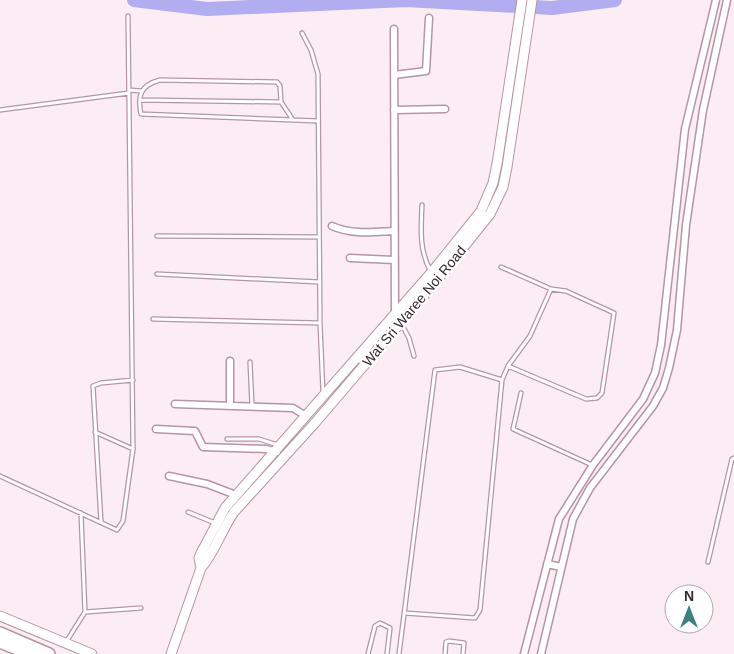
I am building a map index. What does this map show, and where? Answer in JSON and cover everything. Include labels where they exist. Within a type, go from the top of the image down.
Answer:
[{"type":"highway","points":[[0,633],[49,654]]},
{"type":"highway","points":[[0,642],[29,654]]},
{"type":"main road","name":"Wat Sri Waree Noi Road","points":[[201,568],[199,558],[216,524],[236,494],[279,449],[431,273],[481,211],[493,183],[522,0]]},
{"type":"main road","name":"Wat Sri Waree Noi Road","points":[[171,654],[201,568],[208,560],[224,527],[234,512],[314,424],[400,323],[473,236],[497,202],[507,167],[532,0]]},
{"type":"main road","points":[[0,616],[92,654]]},
{"type":"street","points":[[524,654],[559,518],[593,465],[642,399],[655,373],[661,345],[685,129],[716,0]]},
{"type":"street","points":[[541,654],[573,518],[590,488],[653,406],[663,388],[677,330],[686,225],[703,110],[728,0]]},
{"type":"street","points":[[394,75],[426,71],[429,18]]},
{"type":"street","points":[[394,29],[395,314]]},
{"type":"street","points":[[394,110],[445,109]]},
{"type":"street","points":[[674,224],[686,225]]},
{"type":"street","points":[[332,226],[343,231],[394,231]]},
{"type":"street","points":[[350,258],[394,260]]},
{"type":"street","points":[[230,361],[230,405]]},
{"type":"street","points":[[175,404],[293,408],[306,416]]},
{"type":"street","points":[[156,429],[195,431],[203,447],[279,449]]},
{"type":"street","points":[[168,476],[207,484],[236,494]]},
{"type":"street","points":[[547,564],[561,568]]},
{"type":"lane","points":[[0,476],[117,530],[123,521],[133,449],[128,16]]},
{"type":"lane","points":[[302,33],[316,65],[320,323],[324,396]]},
{"type":"lane","points":[[293,120],[281,102],[280,86],[277,82],[160,80],[148,83],[141,91],[140,111],[141,114],[145,115],[318,122]]},
{"type":"lane","points":[[0,110],[141,91]]},
{"type":"lane","points":[[141,100],[281,102]]},
{"type":"lane","points":[[422,205],[421,242],[423,257],[431,273]]},
{"type":"lane","points":[[157,236],[319,237]]},
{"type":"lane","points":[[501,267],[551,288],[566,291],[614,313],[602,393],[597,398],[586,399],[508,366]]},
{"type":"lane","points":[[157,274],[320,282]]},
{"type":"lane","points":[[405,613],[475,618],[480,610],[502,380],[508,366],[530,336],[551,288]]},
{"type":"lane","points":[[153,319],[320,323]]},
{"type":"lane","points":[[400,323],[409,338],[414,356]]},
{"type":"lane","points":[[250,362],[252,406]]},
{"type":"lane","points":[[399,654],[435,370],[466,368],[502,380]]},
{"type":"lane","points":[[101,522],[93,386],[101,383],[133,380]]},
{"type":"lane","points":[[521,392],[513,429],[593,465]]},
{"type":"lane","points":[[95,432],[133,449]]},
{"type":"lane","points":[[227,439],[258,439],[279,449]]},
{"type":"lane","points":[[708,562],[732,459],[734,458]]},
{"type":"lane","points":[[188,512],[216,524]]},
{"type":"lane","points":[[65,643],[85,612],[81,513]]},
{"type":"lane","points":[[85,612],[141,608]]},
{"type":"lane","points":[[368,654],[375,626],[380,623],[390,628],[388,654]]},
{"type":"lane","points":[[445,654],[446,642],[449,641],[464,644],[463,654]]},
{"type":"waterway","points":[[134,0],[207,9],[406,0],[552,8],[615,0]]}]
